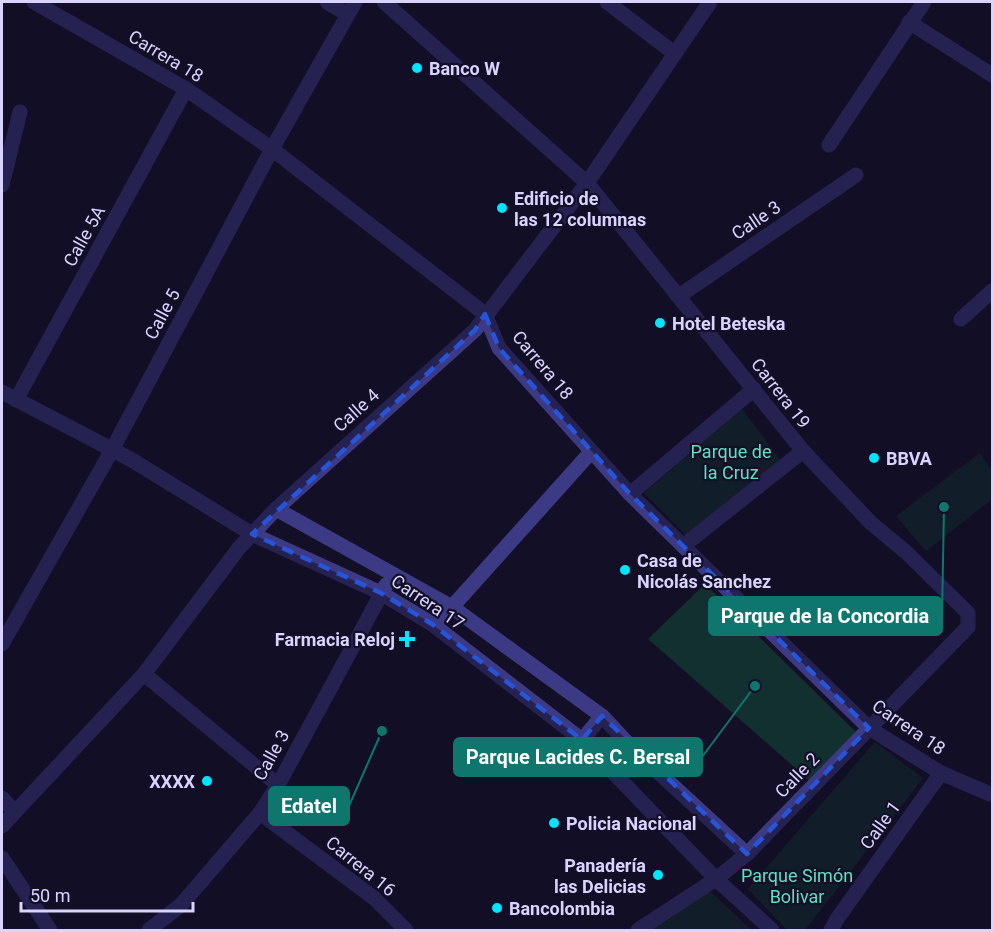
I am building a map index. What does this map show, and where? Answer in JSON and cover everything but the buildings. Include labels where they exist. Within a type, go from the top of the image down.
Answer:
[{"type":"street","name":"Carrera 18","points":[[34,2],[186,89],[272,149],[485,314],[499,348],[591,452],[682,546],[869,728],[941,773],[990,794]]},
{"type":"street","points":[[327,2],[351,8]]},
{"type":"street","name":"Carrera 19","points":[[384,2],[587,183],[803,451],[870,523],[906,552],[968,612],[968,627]]},
{"type":"street","points":[[607,2],[674,53]]},
{"type":"street","name":"Calle 4","points":[[2,826],[144,674],[252,534],[276,509],[475,330],[587,183],[710,2]]},
{"type":"street","points":[[829,145],[924,2]]},
{"type":"street","name":"Calle 5","points":[[2,644],[112,450],[272,149],[351,8]]},
{"type":"street","points":[[909,22],[993,75]]},
{"type":"street","name":"Calle 5A","points":[[16,400],[186,89]]},
{"type":"street","points":[[2,184],[20,112]]},
{"type":"street","name":"Calle 3","points":[[679,296],[856,175]]},
{"type":"street","points":[[961,319],[993,291]]},
{"type":"street","points":[[630,494],[754,389]]},
{"type":"street","name":"Carrera 17","points":[[2,392],[132,460],[252,534],[381,592],[432,624],[582,740],[716,879],[772,930]]},
{"type":"street","points":[[682,546],[803,451]]},
{"type":"street","points":[[432,624],[452,607],[591,452]]},
{"type":"street","name":"Carrera 17","points":[[276,509],[452,607],[602,717],[632,748],[747,854]]},
{"type":"street","name":"Calle 3","points":[[149,930],[181,905],[260,813],[393,574]]},
{"type":"street","name":"Calle 2","points":[[638,930],[716,879],[747,854],[968,627]]},
{"type":"street","points":[[144,674],[278,784]]},
{"type":"street","points":[[582,740],[602,717]]},
{"type":"street","name":"Calle 1","points":[[831,930],[941,773]]},
{"type":"street","points":[[2,798],[14,811]]},
{"type":"street","name":"Carrera 16","points":[[260,813],[374,898],[406,930]]},
{"type":"street","points":[[2,858],[50,930]]},
{"type":"highlighted area","points":[[485,314],[499,348],[630,494],[869,728],[747,854],[602,716],[582,740],[432,624],[381,593],[252,534],[475,330]]},
{"type":"green space","name":"Parque de la Cruz","points":[[742,409],[782,462],[686,535],[644,493]]},
{"type":"green space","points":[[980,453],[992,471],[992,499],[926,551],[896,516]]},
{"type":"green space","points":[[705,584],[856,732],[809,780],[648,639]]},
{"type":"green space","name":"Parque Simón Bolivar","points":[[875,742],[923,778],[805,930],[787,930],[748,889]]},
{"type":"green space","points":[[710,891],[751,930],[648,930]]},
{"type":"place","name":"Banco W","points":[[417,68]]},
{"type":"place","name":"Edificio de las 12 columnas","points":[[502,208]]},
{"type":"place","name":"Hotel Beteska","points":[[660,323]]},
{"type":"place","name":"BBVA","points":[[874,458]]},
{"type":"place","name":"Parque de la Concordia","points":[[944,507]]},
{"type":"place","name":"Casa de Nicolás Sanchez","points":[[625,570]]},
{"type":"place","name":"Farmacia Reloj","points":[[407,639]]},
{"type":"place","name":"Parque Lacides C. Bersal","points":[[755,686]]},
{"type":"place","name":"Edatel","points":[[382,731]]},
{"type":"place","name":"XXXX","points":[[207,781]]},
{"type":"place","name":"Policia Nacional","points":[[554,823]]},
{"type":"place","name":"Panadería las Delicias","points":[[658,875]]},
{"type":"place","name":"Bancolombia","points":[[497,908]]}]
